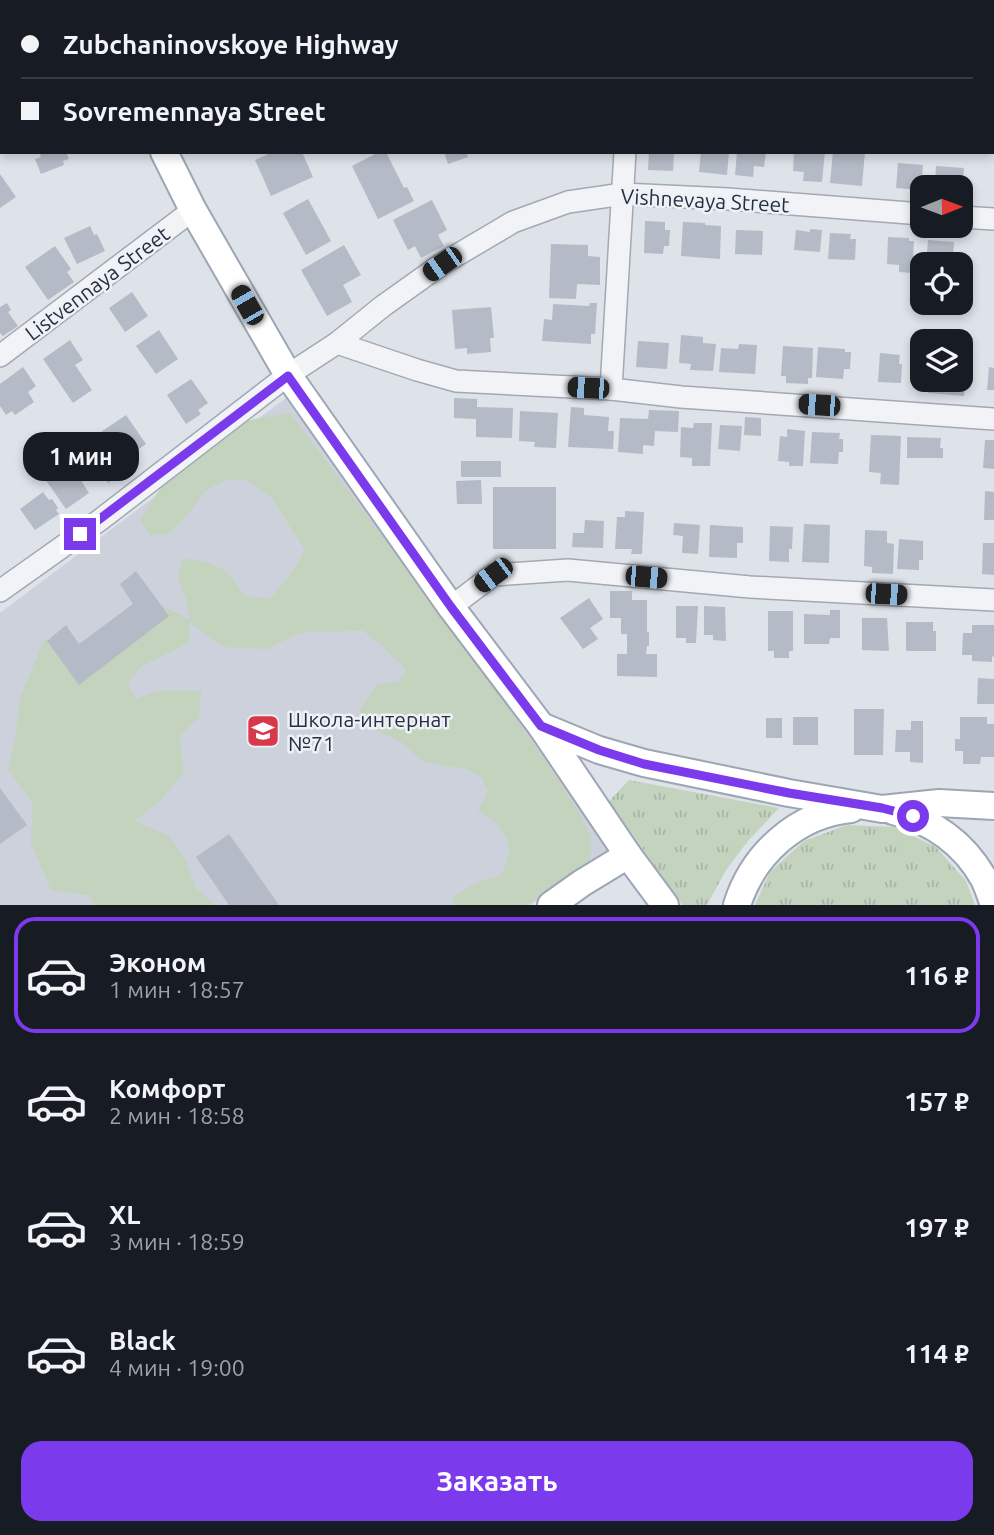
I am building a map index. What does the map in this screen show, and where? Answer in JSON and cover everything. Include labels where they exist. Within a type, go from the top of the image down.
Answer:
[{"type":"main road","points":[[165,154],[193,210],[288,376],[451,607],[541,726],[665,905]]},
{"type":"main road","points":[[541,726],[599,750],[644,764],[913,816],[942,832],[966,853],[984,880],[994,905]]},
{"type":"main road","points":[[737,905],[742,887],[760,858],[785,834],[815,817],[848,809],[939,803],[994,806]]},
{"type":"main road","points":[[551,905],[628,855]]},
{"type":"street","points":[[611,389],[625,154]]},
{"type":"street","name":"Vishnevaya Street","points":[[0,592],[100,520],[383,306],[442,264],[513,222],[568,202],[622,194],[910,213]]},
{"type":"street","name":"Listvennaya Street","points":[[0,356],[193,210]]},
{"type":"street","points":[[973,218],[994,219]]},
{"type":"street","points":[[337,343],[456,381],[611,389],[681,397],[994,419]]},
{"type":"street","points":[[451,607],[493,575],[568,570],[750,587],[994,600]]},
{"type":"shaded area","name":"Школа-интернат №71","points":[[286,398],[612,849],[530,905],[0,905],[0,613]]},
{"type":"green space","points":[[290,413],[466,648],[545,760],[577,809],[591,837],[590,862],[527,905],[453,905],[453,897],[479,881],[501,876],[509,851],[508,842],[493,821],[478,810],[488,791],[481,777],[464,768],[422,761],[403,743],[373,729],[359,710],[377,685],[399,681],[407,670],[362,630],[308,631],[269,649],[223,647],[190,620],[178,577],[182,558],[206,562],[226,571],[245,596],[270,599],[292,572],[305,550],[271,497],[245,479],[226,480],[205,491],[170,533],[150,536],[140,519],[162,486],[244,421]]},
{"type":"green space","points":[[160,604],[190,620],[188,643],[142,666],[127,683],[136,699],[158,691],[201,691],[199,717],[179,737],[184,772],[161,800],[135,821],[169,836],[185,859],[196,888],[215,905],[94,905],[88,895],[51,890],[31,843],[33,804],[8,769],[20,698],[44,640],[69,640],[82,661]]},
{"type":"green space","points":[[629,780],[779,808],[748,841],[726,870],[707,905],[682,905],[609,801]]},
{"type":"green space","points":[[847,825],[894,827],[936,847],[966,881],[975,905],[755,905],[770,872],[804,841]]},
{"type":"building","points":[[40,154],[67,154],[69,159],[63,161],[64,165],[41,174],[35,159],[41,157]]},
{"type":"building","points":[[268,154],[303,154],[313,177],[271,196],[255,160]]},
{"type":"building","points":[[375,154],[387,154],[404,188],[407,187],[414,201],[378,219],[352,166]]},
{"type":"building","points":[[445,154],[467,154],[468,157],[448,164]]},
{"type":"building","points":[[649,154],[674,154],[673,171],[648,170]]},
{"type":"building","points":[[701,154],[729,154],[727,175],[699,172]]},
{"type":"building","points":[[737,154],[766,154],[764,167],[754,166],[753,177],[735,175]]},
{"type":"building","points":[[794,154],[825,154],[822,182],[803,181],[804,172],[793,171]]},
{"type":"building","points":[[833,154],[865,154],[862,186],[830,183]]},
{"type":"building","points":[[898,163],[923,165],[922,175],[910,175],[910,189],[896,188]]},
{"type":"building","points":[[936,166],[964,168],[963,175],[936,175]]},
{"type":"building","points":[[0,174],[16,197],[0,208]]},
{"type":"building","points":[[308,199],[331,241],[306,255],[283,213]]},
{"type":"building","points":[[432,200],[447,230],[438,235],[444,246],[421,258],[415,246],[408,250],[393,220]]},
{"type":"building","points":[[645,221],[665,222],[665,230],[670,230],[669,246],[664,246],[663,254],[644,253]]},
{"type":"building","points":[[683,222],[721,226],[720,259],[681,256]]},
{"type":"building","points":[[90,226],[105,251],[77,264],[64,238]]},
{"type":"building","points":[[810,229],[822,230],[820,252],[794,250],[796,230],[810,232]]},
{"type":"building","points":[[736,230],[763,231],[762,255],[735,254]]},
{"type":"building","points":[[830,233],[851,234],[850,239],[856,239],[855,260],[828,259]]},
{"type":"building","points":[[888,237],[909,238],[909,241],[914,241],[913,252],[910,252],[910,273],[899,272],[899,265],[887,264]]},
{"type":"building","points":[[928,240],[954,242],[953,252],[927,252]]},
{"type":"building","points":[[551,244],[588,245],[588,256],[600,257],[600,285],[577,284],[576,299],[549,298]]},
{"type":"building","points":[[344,245],[361,275],[343,285],[352,302],[327,316],[301,270]]},
{"type":"building","points":[[55,246],[71,269],[67,272],[74,282],[48,300],[25,267]]},
{"type":"building","points":[[132,292],[148,316],[125,332],[109,308]]},
{"type":"building","points":[[7,303],[11,310],[8,312],[18,326],[3,336],[0,333],[0,307]]},
{"type":"building","points":[[590,303],[597,303],[595,334],[591,334],[591,344],[542,341],[544,319],[552,320],[553,304],[589,306]]},
{"type":"building","points":[[491,307],[494,338],[490,338],[491,352],[467,354],[467,348],[455,349],[452,310]]},
{"type":"building","points":[[159,330],[178,359],[156,374],[136,346]]},
{"type":"building","points":[[681,335],[703,337],[703,343],[716,344],[713,371],[690,370],[691,364],[679,363]]},
{"type":"building","points":[[70,340],[83,360],[75,365],[92,390],[73,403],[43,359]]},
{"type":"building","points":[[638,341],[669,343],[667,369],[636,367]]},
{"type":"building","points":[[739,344],[757,345],[755,374],[719,372],[721,348],[738,349]]},
{"type":"building","points":[[783,346],[813,348],[812,378],[808,378],[808,384],[786,383],[786,376],[781,376]]},
{"type":"building","points":[[818,347],[851,352],[850,369],[844,369],[843,379],[816,377]]},
{"type":"building","points":[[880,353],[900,355],[901,383],[878,382]]},
{"type":"building","points":[[23,367],[36,386],[28,392],[34,402],[15,415],[12,411],[6,415],[0,406],[0,384]]},
{"type":"building","points":[[989,367],[994,368],[994,390],[987,390]]},
{"type":"building","points":[[191,379],[208,403],[198,410],[201,414],[186,424],[167,395]]},
{"type":"building","points":[[928,392],[964,392],[964,396]]},
{"type":"building","points":[[454,398],[477,399],[477,407],[513,408],[512,438],[476,437],[476,419],[454,418]]},
{"type":"building","points":[[571,407],[584,408],[584,415],[609,417],[608,431],[614,431],[613,449],[568,447]]},
{"type":"building","points":[[649,410],[679,411],[678,432],[655,431],[654,446],[643,445],[643,454],[618,452],[620,418],[648,419]]},
{"type":"building","points":[[520,411],[558,413],[556,448],[534,447],[535,442],[519,441]]},
{"type":"building","points":[[126,415],[146,444],[133,453],[139,461],[108,483],[92,460],[105,450],[95,436]]},
{"type":"building","points":[[745,417],[761,418],[761,436],[744,435]]},
{"type":"building","points":[[694,423],[712,423],[710,466],[692,466],[692,458],[680,457],[681,427],[693,428]]},
{"type":"building","points":[[720,425],[742,426],[740,451],[718,449]]},
{"type":"building","points":[[787,429],[805,431],[803,466],[789,466],[789,462],[778,461],[780,436],[787,437]]},
{"type":"building","points":[[812,432],[840,433],[843,452],[839,452],[838,464],[810,463]]},
{"type":"building","points":[[871,435],[901,436],[899,485],[880,484],[881,473],[869,472]]},
{"type":"building","points":[[907,437],[941,438],[943,458],[907,458]]},
{"type":"building","points":[[985,440],[994,440],[994,469],[983,468]]},
{"type":"building","points":[[461,461],[501,461],[501,477],[461,477]]},
{"type":"building","points":[[69,462],[89,493],[66,509],[45,479]]},
{"type":"building","points":[[481,480],[482,504],[457,504],[456,481]]},
{"type":"building","points":[[493,487],[556,487],[556,549],[493,549]]},
{"type":"building","points":[[985,491],[994,492],[994,520],[984,520]]},
{"type":"building","points":[[43,492],[49,500],[52,499],[59,514],[35,530],[20,509]]},
{"type":"building","points":[[625,511],[644,512],[642,554],[631,554],[632,549],[615,549],[617,517],[625,517]]},
{"type":"building","points":[[585,520],[604,521],[603,548],[572,547],[573,533],[584,533]]},
{"type":"building","points":[[674,523],[700,525],[698,554],[682,553],[683,536],[673,535]]},
{"type":"building","points":[[804,524],[830,525],[829,563],[802,562]]},
{"type":"building","points":[[710,525],[743,527],[743,543],[737,543],[737,558],[709,557]]},
{"type":"building","points":[[770,526],[793,527],[789,562],[769,561]]},
{"type":"building","points":[[865,530],[887,531],[887,543],[894,544],[893,574],[872,573],[872,567],[864,566]]},
{"type":"building","points":[[899,539],[923,541],[923,560],[919,560],[919,570],[897,569]]},
{"type":"building","points":[[983,543],[994,543],[994,575],[982,574]]},
{"type":"building","points":[[136,571],[169,616],[79,685],[47,641],[66,625],[79,644],[133,604],[120,584]]},
{"type":"building","points":[[610,591],[632,591],[632,600],[647,600],[649,646],[646,654],[657,654],[657,677],[617,676],[617,654],[627,654],[627,634],[621,634],[621,618],[610,618]]},
{"type":"building","points":[[589,598],[603,619],[590,628],[598,639],[583,649],[560,618]]},
{"type":"building","points":[[676,606],[698,606],[696,643],[686,643],[686,638],[676,638]]},
{"type":"building","points":[[704,606],[725,607],[726,641],[713,640],[713,635],[704,635]]},
{"type":"building","points":[[830,610],[840,610],[840,638],[830,638],[829,644],[804,644],[804,614],[830,615]]},
{"type":"building","points":[[768,611],[793,611],[793,651],[789,651],[789,658],[774,658],[774,651],[768,651]]},
{"type":"building","points":[[862,618],[887,618],[889,651],[862,650]]},
{"type":"building","points":[[906,622],[933,622],[936,651],[906,651]]},
{"type":"building","points":[[972,625],[994,625],[992,662],[972,661],[972,655],[962,655],[963,633],[972,633]]},
{"type":"building","points":[[978,678],[994,679],[994,704],[977,704]]},
{"type":"building","points":[[854,709],[884,709],[883,755],[854,755]]},
{"type":"building","points":[[793,717],[818,717],[818,745],[793,745]]},
{"type":"building","points":[[960,717],[987,717],[987,724],[994,724],[994,757],[981,757],[980,764],[963,764],[963,751],[955,751],[955,739],[960,739]]},
{"type":"building","points":[[766,718],[782,718],[782,738],[766,738]]},
{"type":"building","points":[[911,721],[923,721],[923,763],[910,762],[910,752],[895,752],[896,730],[911,730]]},
{"type":"building","points":[[0,788],[27,825],[0,844]]},
{"type":"building","points":[[229,834],[279,905],[229,905],[196,857]]},
{"type":"place","name":"Школа-интернат №71","points":[[263,731]]},
{"type":"route","points":[[80,534],[288,376],[451,607],[541,726],[599,750],[644,764],[913,816]]}]
